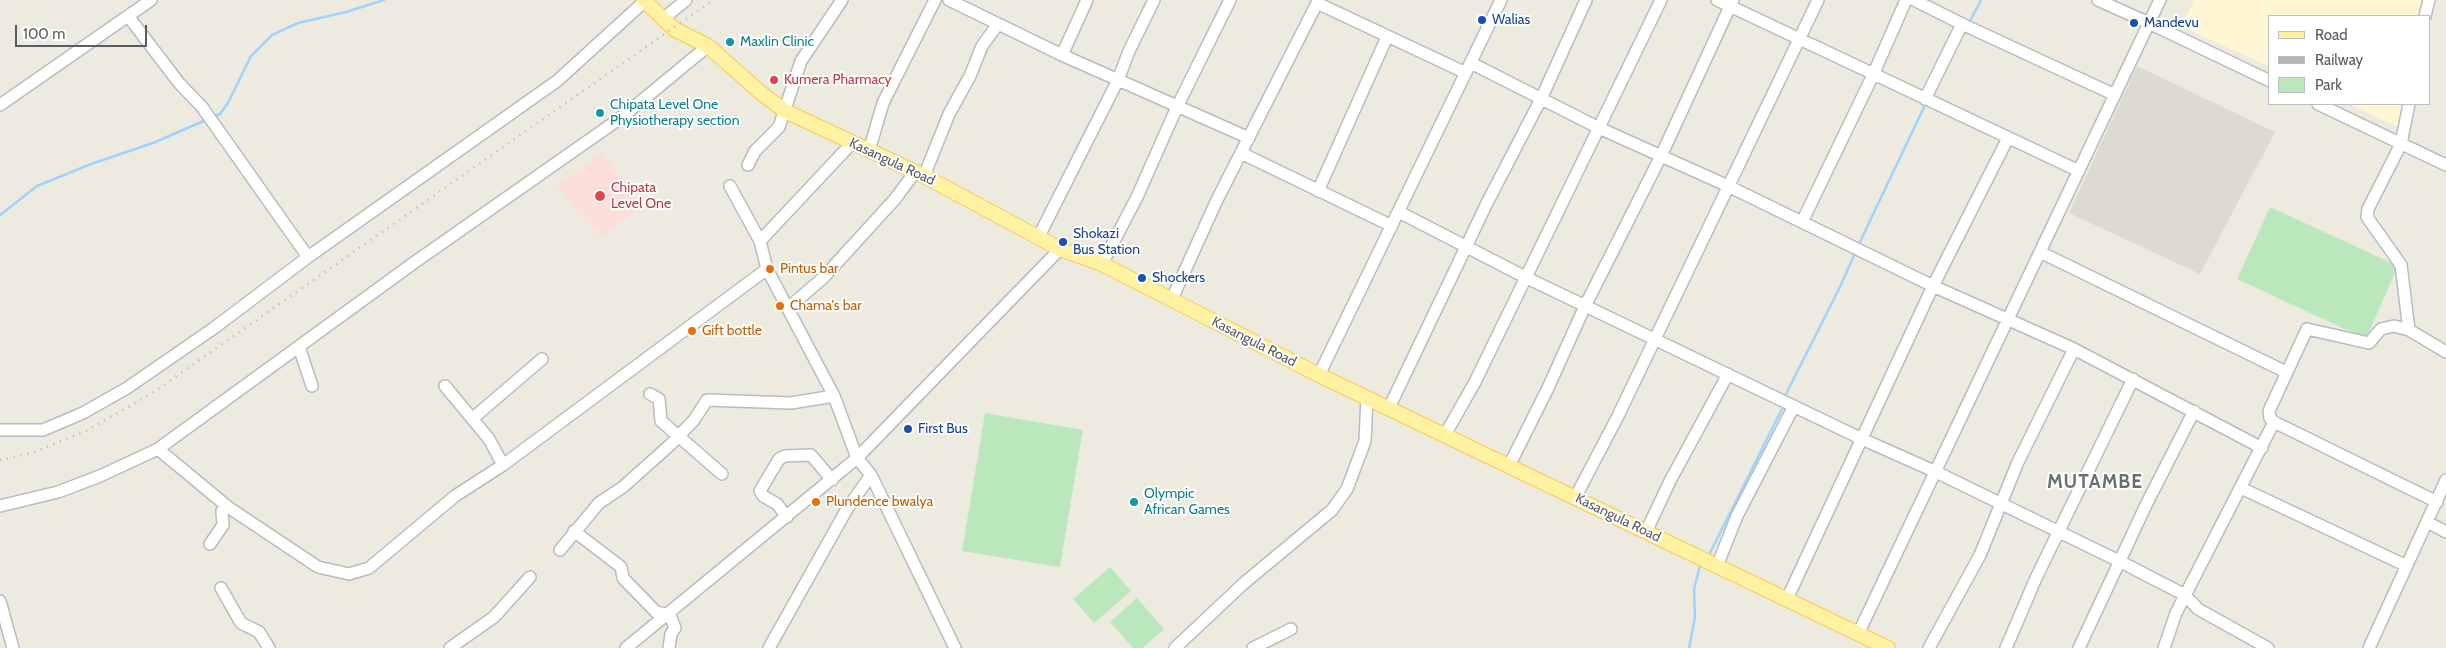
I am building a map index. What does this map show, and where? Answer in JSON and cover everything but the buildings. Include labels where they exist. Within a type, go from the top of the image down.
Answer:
[{"type":"main road","name":"Kasangula Road","points":[[645,0],[674,29],[708,46],[761,93],[785,111],[920,174],[1039,236],[1060,249],[1102,264],[1319,375],[1888,648]]},
{"type":"street","points":[[0,105],[150,0]]},
{"type":"street","points":[[0,430],[43,430],[83,413],[126,388],[214,328],[308,257],[557,81],[645,0]]},
{"type":"street","points":[[664,18],[686,0]]},
{"type":"street","points":[[748,166],[755,151],[779,128],[786,102],[802,61],[842,0]]},
{"type":"street","points":[[869,150],[883,102],[935,0]]},
{"type":"street","points":[[949,0],[1177,108],[1249,138]]},
{"type":"street","points":[[1062,55],[1087,0]]},
{"type":"street","points":[[1039,236],[1118,80],[1129,51],[1154,0]]},
{"type":"street","points":[[1102,264],[1138,197],[1177,108],[1230,0]]},
{"type":"street","points":[[1319,375],[1501,0]]},
{"type":"street","points":[[1389,408],[1466,246],[1540,99],[1586,0]]},
{"type":"street","points":[[1445,435],[1464,404],[1661,0]]},
{"type":"street","points":[[1717,0],[1731,3],[1799,40],[2079,171]]},
{"type":"street","points":[[1575,498],[1617,418],[1818,0]]},
{"type":"street","points":[[1802,222],[1873,75],[1906,0]]},
{"type":"street","points":[[1914,0],[2115,95]]},
{"type":"street","points":[[2098,0],[2268,80]]},
{"type":"street","points":[[1858,634],[2160,0]]},
{"type":"street","points":[[2425,15],[2428,0]]},
{"type":"street","points":[[1172,299],[1249,138],[1318,2],[1387,37],[1468,68],[1540,99],[1599,128],[1728,186],[1933,286],[2074,349],[2262,448]]},
{"type":"street","points":[[1509,466],[1552,380],[1585,306],[1661,156],[1731,3]]},
{"type":"street","points":[[128,16],[179,83],[202,107],[220,131],[308,257]]},
{"type":"street","points":[[788,308],[823,278],[920,174],[970,76],[982,46],[998,24]]},
{"type":"street","points":[[1925,99],[1962,24]]},
{"type":"street","points":[[1318,191],[1387,37]]},
{"type":"street","points":[[0,506],[58,492],[158,449],[299,346],[622,118],[708,46]]},
{"type":"street","points":[[2320,105],[2446,165]]},
{"type":"street","points":[[2408,105],[2401,144],[2368,209],[2367,217],[2400,265],[2409,330]]},
{"type":"street","points":[[1787,599],[1933,286],[2008,138]]},
{"type":"street","points":[[760,241],[852,143]]},
{"type":"street","points":[[1242,153],[1392,226]]},
{"type":"street","points":[[730,186],[760,241],[768,269],[834,396],[857,458],[872,475],[955,648]]},
{"type":"street","points":[[1399,212],[1525,277],[1862,440],[1934,471],[2121,562],[2185,595],[2198,609],[2268,648]]},
{"type":"street","points":[[626,648],[787,518],[857,458],[1060,249]]},
{"type":"street","points":[[2040,252],[2286,372]]},
{"type":"street","points":[[158,449],[228,506],[318,567],[349,574],[369,568],[455,496],[503,465],[768,269]]},
{"type":"street","points":[[2437,502],[2274,422],[2270,418],[2269,411],[2307,329],[2369,343],[2382,328],[2394,326],[2409,330],[2446,352]]},
{"type":"street","points":[[299,346],[312,386]]},
{"type":"street","points":[[1929,648],[1978,560],[2000,503],[2028,441],[2074,349]]},
{"type":"street","points":[[472,419],[542,359]]},
{"type":"street","points":[[1646,532],[1670,481],[1728,374]]},
{"type":"street","points":[[2006,648],[2059,531],[2133,379]]},
{"type":"street","points":[[445,386],[489,439],[503,465]]},
{"type":"street","points":[[650,394],[659,399],[661,421],[722,474]]},
{"type":"street","points":[[560,550],[599,503],[622,487],[678,436],[694,420],[707,400],[791,403],[834,396]]},
{"type":"street","points":[[1178,647],[1243,584],[1332,510],[1347,489],[1365,441],[1367,397]]},
{"type":"street","points":[[1717,566],[1737,516],[1794,406]]},
{"type":"street","points":[[2079,648],[2121,562],[2146,505],[2194,411]]},
{"type":"street","points":[[2164,648],[2176,613],[2274,422]]},
{"type":"street","points":[[787,518],[777,504],[763,496],[760,491],[779,459],[785,456],[811,455],[832,480]]},
{"type":"street","points":[[769,648],[846,509],[872,475]]},
{"type":"street","points":[[2369,648],[2446,480]]},
{"type":"street","points":[[2241,488],[2407,566]]},
{"type":"street","points":[[210,544],[223,525],[222,511],[228,506]]},
{"type":"street","points":[[2427,522],[2446,532]]},
{"type":"street","points":[[574,531],[621,567],[623,578],[656,612],[669,614]]},
{"type":"street","points":[[450,648],[494,617],[530,577]]},
{"type":"street","points":[[221,588],[241,622],[259,632],[269,648]]},
{"type":"street","points":[[0,601],[13,648]]},
{"type":"street","points":[[669,614],[676,628],[671,634],[669,648]]},
{"type":"street","points":[[1253,648],[1291,629]]},
{"type":"shaded area","points":[[2194,0],[2425,0],[2422,15],[2268,15],[2268,66],[2182,27]]},
{"type":"shaded area","points":[[2137,66],[2275,132],[2200,274],[2069,213]]},
{"type":"shaded area","points":[[2351,105],[2403,105],[2398,127]]},
{"type":"shaded area","name":"Chipata Level One","points":[[602,153],[642,206],[600,238],[556,186]]},
{"type":"green space","points":[[2270,207],[2398,266],[2366,339],[2237,279]]},
{"type":"green space","points":[[985,413],[1083,430],[1060,567],[962,551]]},
{"type":"green space","points":[[1110,567],[1131,591],[1094,623],[1073,599]]},
{"type":"green space","points":[[1137,598],[1164,629],[1143,648],[1133,648],[1110,622]]},
{"type":"waterway","points":[[213,117],[220,114],[228,103],[251,56],[272,35],[298,23],[346,12],[384,0]]},
{"type":"waterway","points":[[1969,23],[1981,0]]},
{"type":"waterway","points":[[1858,246],[1926,103]]},
{"type":"waterway","points":[[0,215],[37,186],[91,164],[153,143],[206,120]]},
{"type":"waterway","points":[[1785,396],[1855,253]]},
{"type":"waterway","points":[[1710,553],[1783,407]]},
{"type":"waterway","points":[[1689,648],[1695,617],[1694,589],[1700,566]]},
{"type":"railway","points":[[0,460],[32,453],[86,431],[151,394],[713,0]]},
{"type":"place","name":"Walias","points":[[1482,20]]},
{"type":"place","name":"Mandevu","points":[[2134,23]]},
{"type":"place","name":"Maxlin Clinic","points":[[730,42]]},
{"type":"place","name":"Kumera Pharmacy","points":[[774,80]]},
{"type":"place","name":"Chipata Level One Physiotherapy section","points":[[600,113]]},
{"type":"place","name":"Chipata Level One","points":[[600,196]]},
{"type":"place","name":"Shokazi Bus Station","points":[[1063,242]]},
{"type":"place","name":"Pintus bar","points":[[770,269]]},
{"type":"place","name":"Shockers","points":[[1142,278]]},
{"type":"place","name":"Chama's bar","points":[[780,306]]},
{"type":"place","name":"Gift bottle","points":[[692,331]]},
{"type":"place","name":"First Bus","points":[[908,429]]},
{"type":"place","name":"Plundence bwalya","points":[[816,502]]},
{"type":"place","name":"Olympic African Games","points":[[1134,502]]},
{"type":"district","name":"MUTAMBE","points":[[2095,482]]}]
